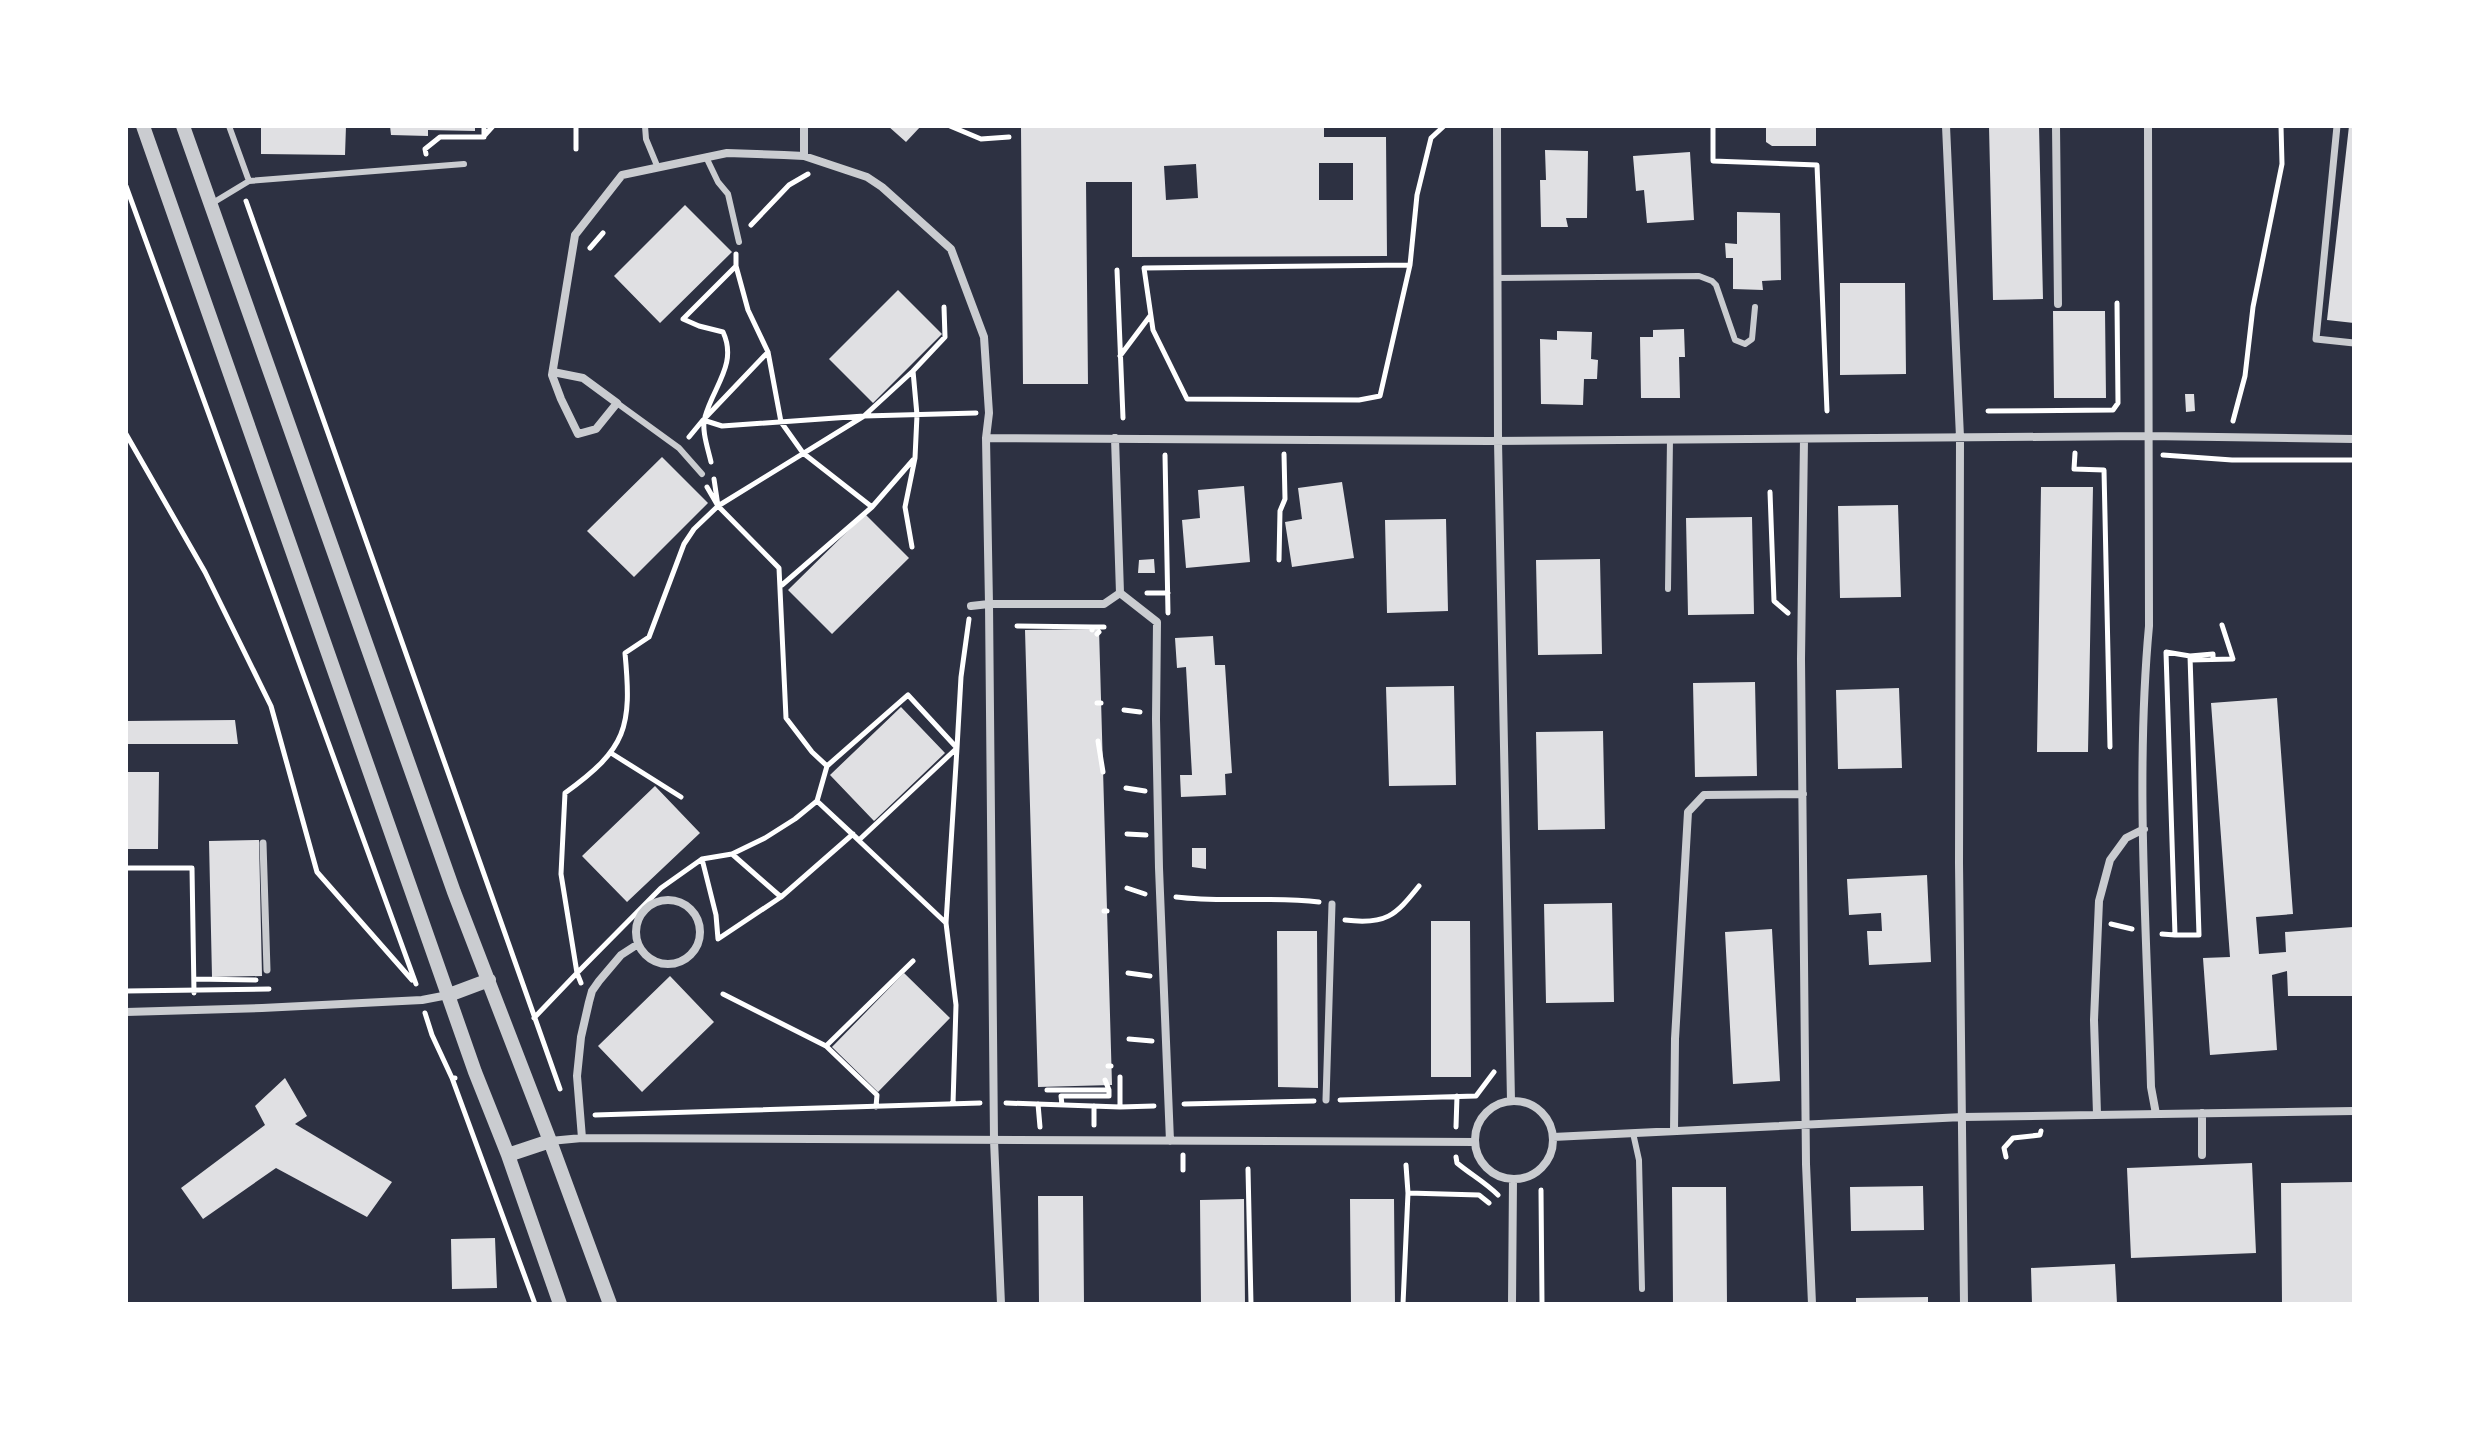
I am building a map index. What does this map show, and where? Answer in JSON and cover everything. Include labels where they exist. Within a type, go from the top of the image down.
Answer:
[{"type":"street","points":[[143,126],[475,1072],[508,1155],[560,1304]]},
{"type":"street","points":[[183,126],[454,892],[610,1304]]},
{"type":"street","points":[[804,126],[804,156]]},
{"type":"street","points":[[1497,126],[1498,441],[1511,1101]]},
{"type":"street","points":[[1946,126],[1960,437],[1959,863],[1964,1304]]},
{"type":"street","points":[[2056,126],[2058,304]]},
{"type":"street","points":[[2148,126],[2149,626],[2144,689],[2144,829],[2151,1087],[2156,1114]]},
{"type":"street","points":[[2337,126],[2316,339],[2354,343]]},
{"type":"street","points":[[553,372],[583,378],[617,403],[596,429],[578,434],[561,399],[553,372],[575,235],[622,175],[727,153],[804,156],[867,177],[951,249],[984,337],[989,413],[986,438],[994,1140],[1001,1304]]},
{"type":"street","points":[[986,438],[1498,441],[2148,436],[2354,439]]},
{"type":"street","points":[[1115,438],[1120,593]]},
{"type":"street","points":[[1804,439],[1801,626],[1806,1124],[1812,1304]]},
{"type":"street","points":[[971,606],[1104,604],[1120,593]]},
{"type":"street","points":[[1120,593],[1157,622],[1156,719],[1170,1141]]},
{"type":"street","points":[[1674,1131],[1675,1039],[1688,812],[1704,795],[1803,794]]},
{"type":"street","points":[[2097,1114],[2094,1020],[2099,901],[2110,860],[2126,838],[2144,829]]},
{"type":"street","points":[[263,843],[267,970]]},
{"type":"street","points":[[675,900],[692,910],[697,917],[701,935],[694,952],[686,959],[659,963],[650,959],[638,944],[636,934],[640,915],[655,902],[675,900]]},
{"type":"street","points":[[1326,1100],[1332,904]]},
{"type":"street","points":[[582,1138],[577,1076],[581,1037],[592,991],[621,955],[638,944]]},
{"type":"street","points":[[126,1012],[422,1000],[449,995],[489,980]]},
{"type":"street","points":[[1511,1101],[1529,1103],[1539,1110],[1548,1120],[1553,1137],[1550,1156],[1542,1167],[1531,1175],[1513,1179],[1493,1173],[1482,1163],[1475,1142],[1477,1126],[1484,1114],[1497,1104],[1511,1101]]},
{"type":"street","points":[[1553,1137],[1963,1117],[2354,1111]]},
{"type":"street","points":[[2202,1113],[2202,1155]]},
{"type":"street","points":[[508,1155],[550,1141],[582,1138],[1475,1142]]},
{"type":"street","points":[[1512,1304],[1513,1179]]},
{"type":"lane","points":[[229,126],[249,181]]},
{"type":"lane","points":[[645,126],[646,139],[658,168]]},
{"type":"lane","points":[[706,157],[718,182],[728,194],[739,242]]},
{"type":"lane","points":[[211,204],[249,181],[464,164]]},
{"type":"lane","points":[[1497,278],[1707,278],[1716,285],[1731,334],[1735,340],[1745,344],[1752,339],[1755,307]]},
{"type":"lane","points":[[617,403],[679,448],[702,474]]},
{"type":"lane","points":[[1668,589],[1670,439]]},
{"type":"lane","points":[[1633,1133],[1639,1160],[1642,1289]]},
{"type":"path","points":[[484,126],[484,137]]},
{"type":"path","points":[[484,137],[493,126]]},
{"type":"path","points":[[576,126],[576,149]]},
{"type":"path","points":[[950,126],[981,139],[1009,137]]},
{"type":"path","points":[[1410,265],[1144,268],[1153,330],[1187,399],[1359,400],[1380,396],[1410,265],[1417,195],[1431,138],[1444,126]]},
{"type":"path","points":[[1713,126],[1713,161],[1817,165],[1827,411]]},
{"type":"path","points":[[2233,422],[2245,376],[2253,307],[2282,164],[2281,126]]},
{"type":"path","points":[[426,168],[425,149],[440,137],[484,137]]},
{"type":"path","points":[[817,177],[807,173],[789,185],[754,220],[735,247],[736,266],[748,310],[768,352],[781,422],[803,453],[872,507]]},
{"type":"path","points":[[126,186],[416,984],[317,872],[271,706],[205,572],[126,434]]},
{"type":"path","points":[[241,186],[569,1116],[995,1103],[1120,1107],[1168,1105]]},
{"type":"path","points":[[703,420],[725,372],[728,344],[723,332],[683,319],[736,266]]},
{"type":"path","points":[[1117,270],[1123,418]]},
{"type":"path","points":[[1988,411],[2113,410],[2118,403],[2117,303]]},
{"type":"path","points":[[589,1002],[577,973],[561,874],[565,793],[589,776],[611,753],[622,735],[627,716],[625,653],[649,637],[684,544],[694,529],[718,506],[864,416],[945,337],[944,307]]},
{"type":"path","points":[[1120,357],[1151,315]]},
{"type":"path","points":[[679,448],[768,352]]},
{"type":"path","points":[[912,547],[905,507],[915,458],[917,415],[913,371]]},
{"type":"path","points":[[2048,411],[2049,401]]},
{"type":"path","points":[[703,420],[722,426],[864,416],[989,413]]},
{"type":"path","points":[[1279,560],[1280,511],[1285,499],[1284,440]]},
{"type":"path","points":[[2155,455],[2232,460],[2354,460]]},
{"type":"path","points":[[781,586],[872,507],[915,458]]},
{"type":"path","points":[[2074,469],[2104,470],[2110,747]]},
{"type":"path","points":[[702,474],[718,506],[779,568],[786,718],[827,766]]},
{"type":"path","points":[[1770,492],[1774,601],[1801,626]]},
{"type":"path","points":[[953,1104],[956,1005],[946,923],[961,677],[971,606]]},
{"type":"path","points":[[2166,652],[2190,658],[2233,659],[2222,625]]},
{"type":"path","points":[[1017,626],[1097,630]]},
{"type":"path","points":[[2165,639],[2175,935]]},
{"type":"path","points":[[2098,921],[2147,933],[2199,935],[2190,658]]},
{"type":"path","points":[[534,1018],[661,888],[702,859],[732,854],[775,832],[817,801],[827,766],[908,695],[957,748]]},
{"type":"path","points":[[1098,741],[1103,772]]},
{"type":"path","points":[[859,840],[957,748]]},
{"type":"path","points":[[611,753],[681,797]]},
{"type":"path","points":[[817,801],[946,923]]},
{"type":"path","points":[[817,801],[859,840]]},
{"type":"path","points":[[702,859],[716,915],[718,939],[781,897],[853,834]]},
{"type":"path","points":[[732,854],[781,897]]},
{"type":"path","points":[[126,868],[192,868],[194,979],[194,991],[126,991]]},
{"type":"path","points":[[1176,897],[1206,901],[1300,900],[1332,904],[1346,921],[1378,922],[1399,911],[1419,886]]},
{"type":"path","points":[[826,1046],[913,961]]},
{"type":"path","points":[[194,979],[267,979]]},
{"type":"path","points":[[723,994],[826,1046],[877,1095],[876,1107]]},
{"type":"path","points":[[422,1000],[432,1035],[452,1078],[535,1304]]},
{"type":"path","points":[[452,1078],[465,1075]]},
{"type":"path","points":[[1120,1077],[1120,1107]]},
{"type":"path","points":[[1457,1096],[1476,1096],[1491,1077]]},
{"type":"path","points":[[1062,1105],[1061,1096],[1109,1096],[1105,1080]]},
{"type":"path","points":[[1045,1104],[1047,1090],[1109,1090]]},
{"type":"path","points":[[1403,1304],[1408,1193],[1406,1165]]},
{"type":"path","points":[[1248,1169],[1251,1304]]},
{"type":"path","points":[[1541,1190],[1542,1304]]},
{"type":"path","points":[[1408,1193],[1479,1195],[1489,1203]]},
{"type":"building","points":[[261,126],[346,126],[345,155],[261,154]]},
{"type":"building","points":[[390,126],[475,126],[475,131],[428,130],[428,136],[391,135]]},
{"type":"building","points":[[888,126],[921,126],[906,142]]},
{"type":"building","points":[[1021,126],[1324,126],[1324,137],[1386,137],[1387,256],[1132,257],[1132,182],[1086,182],[1088,384],[1023,384]],"holes":[[[1319,163],[1353,163],[1353,200],[1319,200]],[[1196,164],[1198,198],[1166,200],[1164,166]]]},
{"type":"building","points":[[1766,126],[1816,126],[1816,146],[1772,146],[1766,142]]},
{"type":"building","points":[[1989,126],[2039,126],[2043,299],[1993,300]]},
{"type":"building","points":[[2349,126],[2354,126],[2354,323],[2327,320]]},
{"type":"building","points":[[1545,150],[1588,151],[1587,218],[1566,218],[1568,227],[1541,227],[1540,180],[1546,180]]},
{"type":"building","points":[[1690,152],[1694,220],[1647,223],[1644,190],[1636,191],[1633,156]]},
{"type":"building","points":[[685,205],[732,252],[660,323],[614,276]]},
{"type":"building","points":[[1737,212],[1780,213],[1781,280],[1762,281],[1763,290],[1733,289],[1733,258],[1726,258],[1725,243],[1737,244]]},
{"type":"building","points":[[1840,283],[1905,283],[1906,374],[1840,375]]},
{"type":"building","points":[[898,290],[942,334],[873,403],[829,359]]},
{"type":"building","points":[[2053,311],[2105,311],[2106,398],[2054,398]]},
{"type":"building","points":[[1684,329],[1685,357],[1679,357],[1680,398],[1641,398],[1640,337],[1653,337],[1653,330]]},
{"type":"building","points":[[1557,331],[1592,332],[1591,359],[1598,360],[1597,379],[1584,379],[1583,405],[1541,404],[1540,339],[1557,340]]},
{"type":"building","points":[[2185,394],[2194,394],[2195,411],[2186,412]]},
{"type":"building","points":[[662,457],[708,503],[634,577],[587,531]]},
{"type":"building","points":[[1342,482],[1354,558],[1292,567],[1285,522],[1302,519],[1298,488]]},
{"type":"building","points":[[1244,486],[1250,562],[1186,568],[1182,520],[1200,518],[1198,490]]},
{"type":"building","points":[[2041,487],[2093,487],[2088,752],[2037,752]]},
{"type":"building","points":[[1898,505],[1901,597],[1840,598],[1838,506]]},
{"type":"building","points":[[865,514],[909,558],[832,634],[788,590]]},
{"type":"building","points":[[1752,517],[1754,614],[1688,615],[1686,518]]},
{"type":"building","points":[[1446,519],[1448,611],[1387,613],[1385,520]]},
{"type":"building","points":[[1154,559],[1155,573],[1138,573],[1139,560]]},
{"type":"building","points":[[1600,559],[1602,654],[1538,655],[1536,560]]},
{"type":"building","points":[[1099,629],[1112,1085],[1038,1087],[1025,630]]},
{"type":"building","points":[[1213,636],[1215,665],[1225,665],[1232,773],[1225,774],[1226,795],[1181,797],[1180,775],[1192,775],[1186,667],[1177,668],[1175,638]]},
{"type":"building","points":[[1755,682],[1757,776],[1695,777],[1693,683]]},
{"type":"building","points":[[1454,686],[1456,785],[1389,786],[1386,687]]},
{"type":"building","points":[[1899,688],[1902,768],[1838,769],[1836,690]]},
{"type":"building","points":[[2277,698],[2293,914],[2256,917],[2259,954],[2286,952],[2285,932],[2353,927],[2354,996],[2288,996],[2287,971],[2272,975],[2277,1050],[2210,1055],[2203,958],[2230,957],[2211,703]]},
{"type":"building","points":[[901,707],[945,753],[874,821],[830,775]]},
{"type":"building","points":[[235,720],[238,744],[126,744],[126,721]]},
{"type":"building","points":[[1603,731],[1605,829],[1538,830],[1536,732]]},
{"type":"building","points":[[126,772],[159,772],[158,849],[126,849]]},
{"type":"building","points":[[655,786],[700,833],[627,902],[582,856]]},
{"type":"building","points":[[259,840],[262,976],[212,977],[209,841]]},
{"type":"building","points":[[1192,848],[1206,848],[1206,869],[1192,867]]},
{"type":"building","points":[[1927,875],[1931,962],[1869,965],[1867,931],[1882,931],[1881,913],[1849,915],[1847,879]]},
{"type":"building","points":[[1612,903],[1614,1002],[1546,1003],[1544,904]]},
{"type":"building","points":[[1431,921],[1470,921],[1471,1077],[1431,1077]]},
{"type":"building","points":[[1772,929],[1780,1081],[1733,1084],[1725,932]]},
{"type":"building","points":[[1277,931],[1317,931],[1318,1088],[1278,1087]]},
{"type":"building","points":[[904,973],[950,1018],[878,1092],[832,1047]]},
{"type":"building","points":[[670,976],[714,1022],[642,1092],[598,1046]]},
{"type":"building","points":[[285,1078],[307,1116],[295,1124],[392,1182],[367,1217],[276,1168],[203,1219],[181,1188],[265,1125],[255,1106]]},
{"type":"building","points":[[2252,1163],[2256,1253],[2131,1258],[2127,1168]]},
{"type":"building","points":[[2354,1182],[2354,1304],[2282,1304],[2281,1183]]},
{"type":"building","points":[[1923,1186],[1924,1230],[1851,1231],[1850,1187]]},
{"type":"building","points":[[1672,1187],[1726,1187],[1727,1304],[1673,1304]]},
{"type":"building","points":[[1038,1196],[1083,1196],[1084,1304],[1039,1304]]},
{"type":"building","points":[[1244,1199],[1245,1304],[1201,1304],[1200,1200]]},
{"type":"building","points":[[1350,1199],[1394,1199],[1395,1304],[1351,1304]]},
{"type":"building","points":[[495,1238],[497,1288],[452,1289],[451,1239]]},
{"type":"building","points":[[2115,1264],[2117,1304],[2032,1304],[2031,1268]]},
{"type":"building","points":[[1928,1297],[1928,1304],[1856,1304],[1856,1298]]}]
